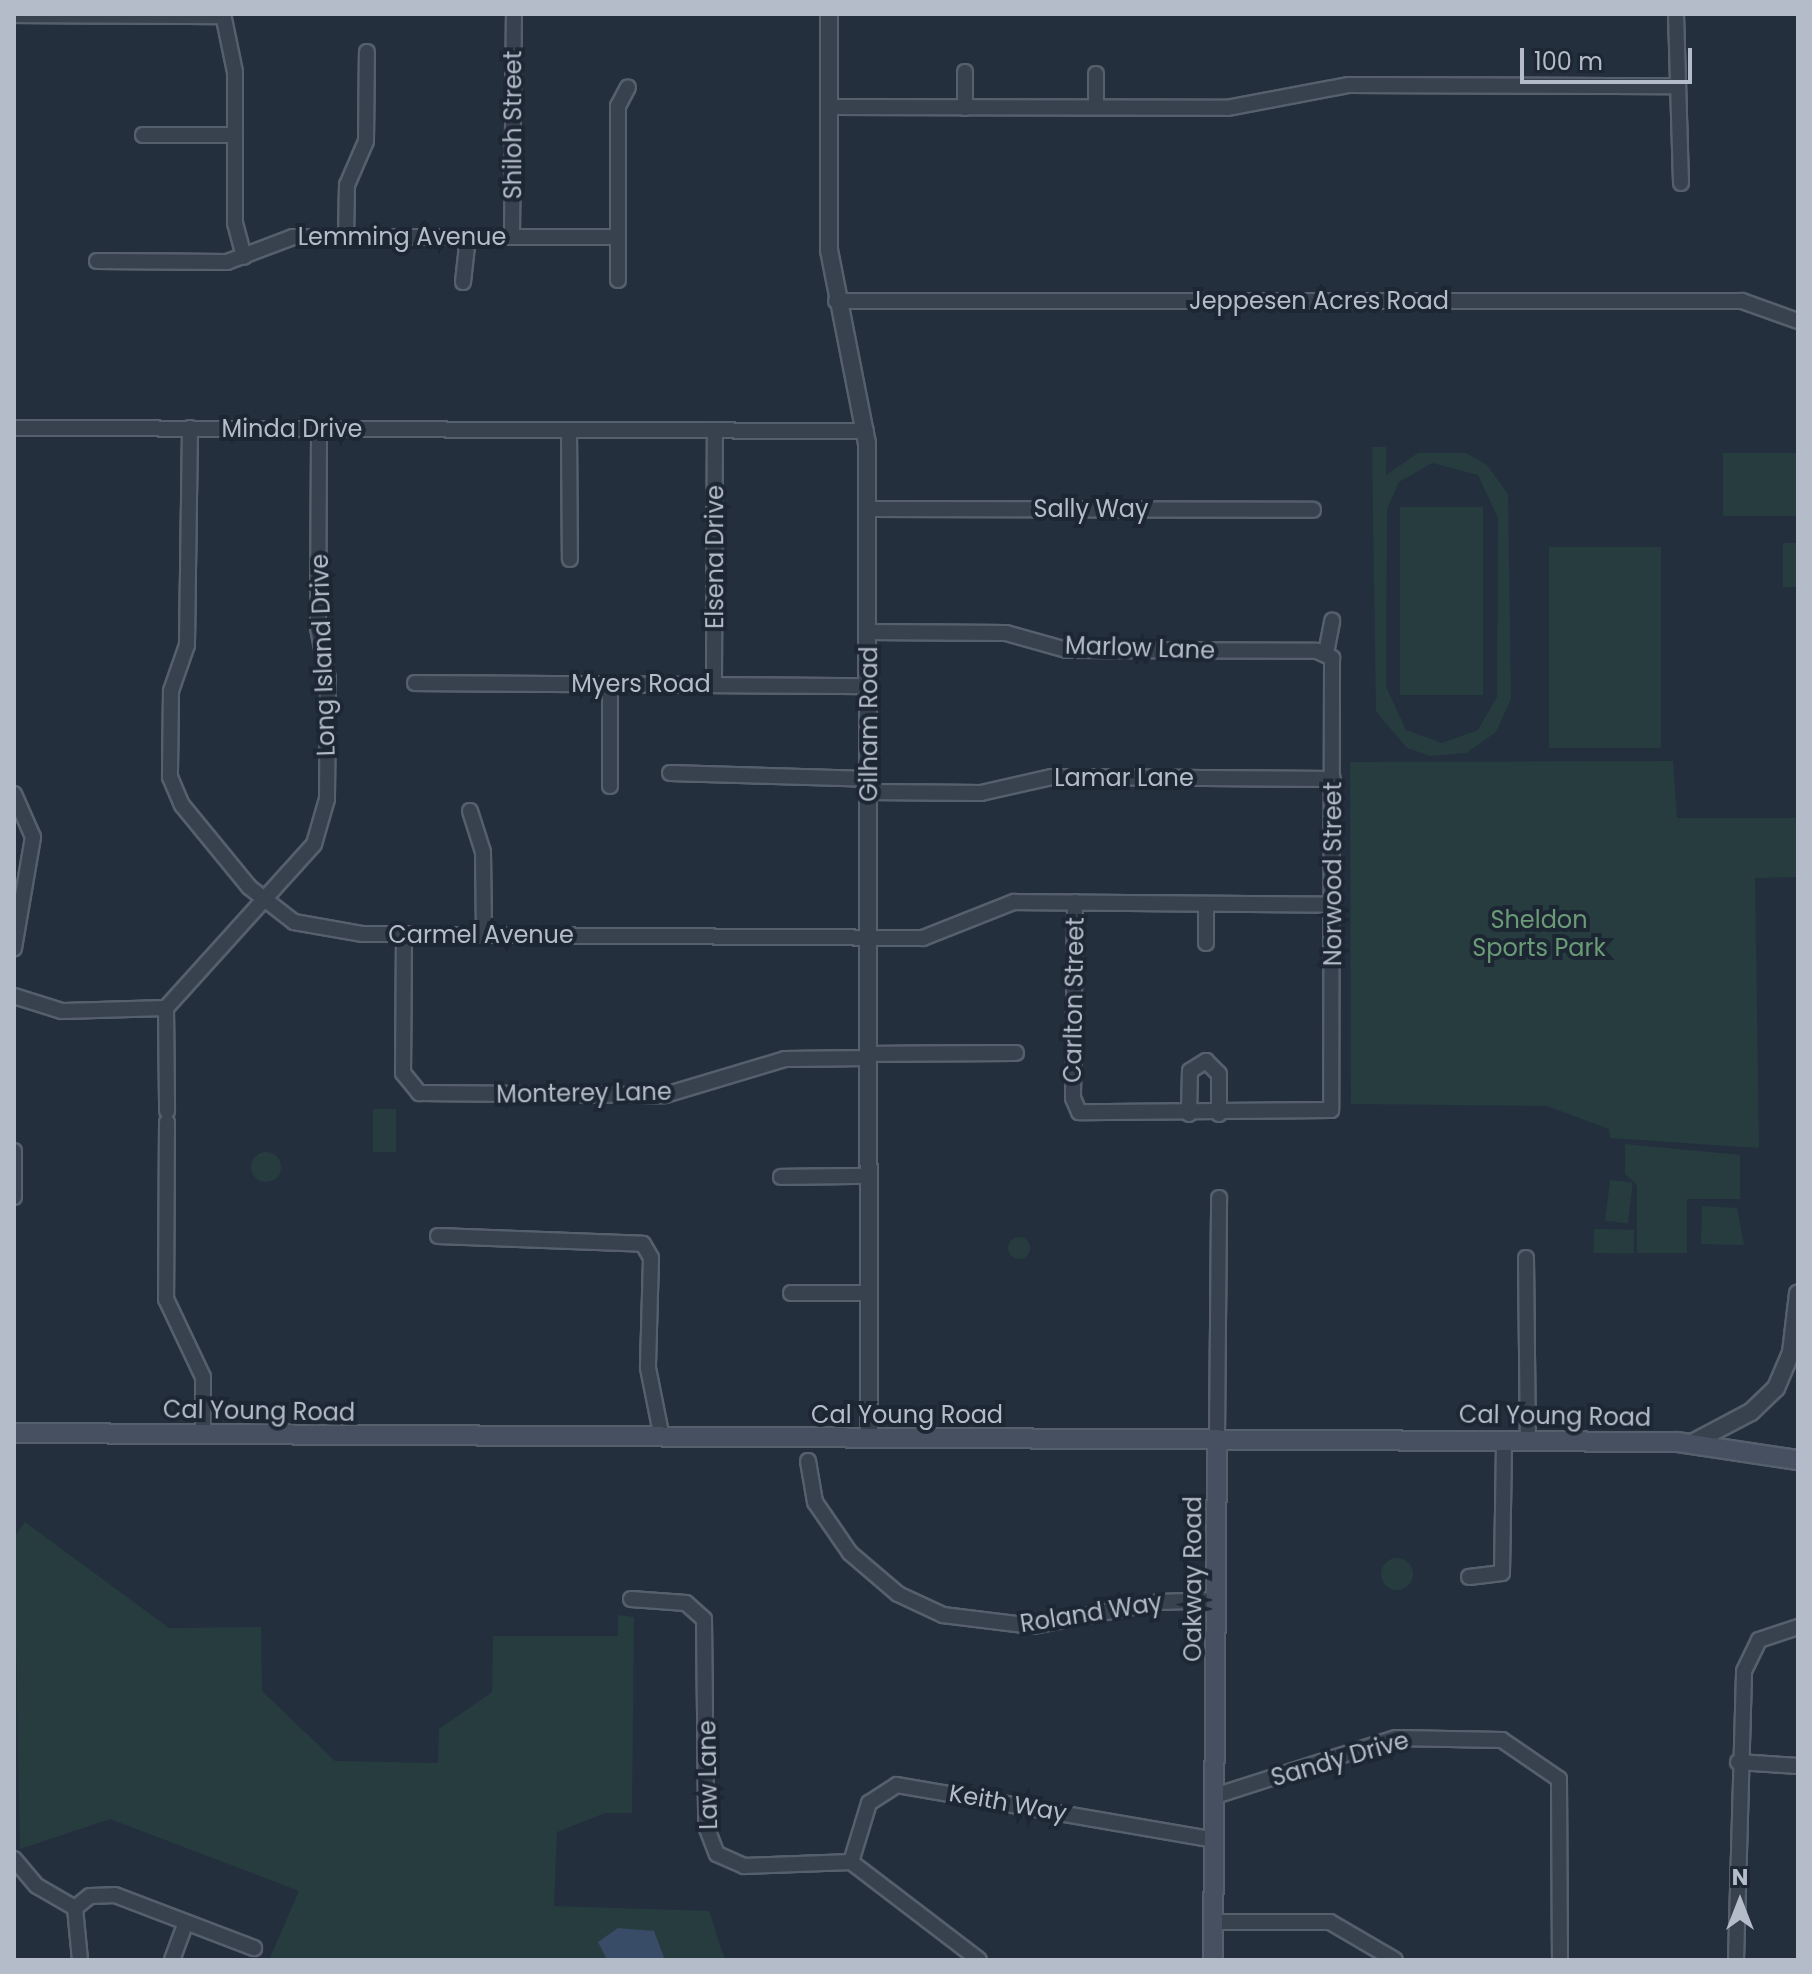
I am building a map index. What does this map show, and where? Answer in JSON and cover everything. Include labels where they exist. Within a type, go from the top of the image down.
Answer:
[{"type":"main road","name":"Cal Young Road","points":[[14,1433],[1694,1442],[1798,1460]]},
{"type":"main road","name":"Oakway Road","points":[[1213,1960],[1217,1439]]},
{"type":"street","name":"Shiloh Street","points":[[512,237],[514,14]]},
{"type":"street","name":"Gilham Road","points":[[829,14],[836,301],[866,431],[869,1439]]},
{"type":"street","points":[[1676,14],[1681,183]]},
{"type":"street","points":[[14,15],[223,15],[235,72],[235,223],[244,257]]},
{"type":"street","points":[[346,237],[347,185],[366,141],[367,52]]},
{"type":"street","points":[[965,72],[965,108]]},
{"type":"street","points":[[1096,74],[1096,107]]},
{"type":"street","points":[[829,107],[1235,108],[1349,85],[1676,86]]},
{"type":"street","points":[[618,280],[618,106],[628,87]]},
{"type":"street","points":[[143,135],[234,135]]},
{"type":"street","points":[[463,282],[468,237]]},
{"type":"street","name":"Lemming Avenue","points":[[97,261],[244,257],[280,238],[617,237]]},
{"type":"street","name":"Jeppesen Acres Road","points":[[836,301],[1742,301],[1798,321]]},
{"type":"street","name":"Minda Drive","points":[[14,428],[866,431]]},
{"type":"street","name":"Carmel Avenue","points":[[190,428],[187,645],[171,691],[170,777],[182,805],[264,902],[319,930],[404,935],[930,938],[1010,902],[1333,905]]},
{"type":"street","name":"Long Island Drive","points":[[166,1008],[309,851],[326,807],[319,428]]},
{"type":"street","points":[[569,430],[570,559]]},
{"type":"street","name":"Elsena Drive","points":[[714,685],[715,430]]},
{"type":"street","name":"Sally Way","points":[[868,509],[1313,510]]},
{"type":"street","points":[[1321,652],[1332,621]]},
{"type":"street","name":"Marlow Lane","points":[[868,632],[1006,633],[1067,650],[1321,652]]},
{"type":"street","name":"Norwood Street","points":[[1219,1114],[1333,1108],[1333,665],[1321,652]]},
{"type":"street","name":"Myers Road","points":[[415,683],[868,686]]},
{"type":"street","points":[[610,684],[610,786]]},
{"type":"street","name":"Lamar Lane","points":[[670,773],[981,793],[1052,777],[1333,779]]},
{"type":"street","points":[[14,794],[33,837],[14,948]]},
{"type":"street","points":[[470,811],[483,852],[484,934]]},
{"type":"street","name":"Carlton Street","points":[[1075,902],[1073,1098],[1087,1114],[1189,1114]]},
{"type":"street","points":[[1206,904],[1206,943]]},
{"type":"street","name":"Monterey Lane","points":[[404,935],[403,1073],[410,1087],[424,1093],[657,1095],[785,1059],[1016,1053]]},
{"type":"street","points":[[14,996],[62,1011],[166,1008],[166,1299],[204,1381],[203,1434]]},
{"type":"street","points":[[1206,1061],[1219,1074],[1219,1114],[1189,1114],[1190,1071],[1206,1061]]},
{"type":"street","points":[[14,1151],[14,1197]]},
{"type":"street","points":[[781,1177],[867,1176]]},
{"type":"street","name":"Oakway Road","points":[[1217,1439],[1219,1198]]},
{"type":"street","points":[[438,1236],[643,1244],[651,1258],[648,1368],[662,1438]]},
{"type":"street","points":[[1526,1258],[1528,1440]]},
{"type":"street","points":[[791,1293],[869,1293]]},
{"type":"street","points":[[1694,1442],[1751,1412],[1776,1388],[1791,1353],[1798,1293]]},
{"type":"street","points":[[1469,1577],[1502,1573],[1504,1440]]},
{"type":"street","name":"Roland Way","points":[[808,1461],[819,1510],[850,1553],[898,1594],[943,1615],[1032,1626],[1159,1602],[1218,1600]]},
{"type":"street","name":"Law Lane","points":[[631,1599],[686,1603],[704,1619],[706,1826],[717,1854],[744,1866],[851,1862]]},
{"type":"street","points":[[1736,1960],[1738,1762],[1744,1671],[1754,1635],[1798,1627]]},
{"type":"street","name":"Sandy Drive","points":[[1215,1796],[1396,1738],[1502,1740],[1559,1779],[1560,1960]]},
{"type":"street","points":[[1738,1762],[1798,1766]]},
{"type":"street","name":"Keith Way","points":[[851,1862],[869,1803],[897,1785],[1214,1840]]},
{"type":"street","points":[[14,1859],[37,1886],[75,1908]]},
{"type":"street","points":[[851,1862],[979,1960]]},
{"type":"street","points":[[75,1908],[108,1894],[254,1948]]},
{"type":"street","points":[[75,1908],[80,1960]]},
{"type":"street","points":[[172,1960],[186,1922]]},
{"type":"street","points":[[1213,1922],[1330,1922],[1395,1960]]},
{"type":"green space","points":[[1372,447],[1386,447],[1386,475],[1418,453],[1466,453],[1487,465],[1508,494],[1511,699],[1496,732],[1466,753],[1430,756],[1407,748],[1376,711]],"holes":[[[1432,463],[1478,475],[1498,518],[1497,697],[1478,730],[1442,743],[1406,730],[1386,687],[1387,509],[1399,482]]]},
{"type":"green space","points":[[1723,453],[1798,453],[1798,516],[1723,516]]},
{"type":"green space","points":[[1400,507],[1483,507],[1483,695],[1400,695]]},
{"type":"green space","points":[[1783,543],[1798,543],[1798,587],[1783,587]]},
{"type":"green space","points":[[1549,547],[1661,547],[1661,748],[1549,748]]},
{"type":"green space","name":"Sheldon Sports Park","points":[[1673,761],[1677,818],[1798,818],[1798,877],[1755,878],[1759,1148],[1610,1138],[1609,1129],[1547,1106],[1351,1104],[1350,762]]},
{"type":"green space","points":[[373,1109],[396,1109],[396,1152],[373,1152]]},
{"type":"green space","points":[[1625,1144],[1740,1155],[1740,1199],[1687,1199],[1687,1253],[1637,1253],[1637,1185],[1625,1174]]},
{"type":"green space","points":[[266,1152],[277,1156],[281,1167],[277,1178],[266,1182],[255,1178],[251,1167],[255,1156]]},
{"type":"green space","points":[[1610,1180],[1633,1183],[1628,1223],[1605,1221]]},
{"type":"green space","points":[[1702,1206],[1737,1208],[1744,1245],[1701,1244]]},
{"type":"green space","points":[[1594,1229],[1634,1230],[1634,1254],[1594,1253]]},
{"type":"green space","points":[[1019,1237],[1027,1240],[1030,1248],[1027,1256],[1019,1259],[1011,1256],[1008,1248],[1011,1240]]},
{"type":"green space","points":[[25,1522],[169,1628],[261,1627],[262,1691],[335,1761],[438,1763],[439,1729],[492,1692],[493,1636],[618,1636],[618,1615],[634,1617],[632,1813],[605,1813],[557,1832],[554,1906],[709,1911],[725,1960],[269,1960],[299,1891],[110,1819],[20,1849],[14,1537]]},
{"type":"green space","points":[[1397,1558],[1408,1563],[1413,1574],[1408,1585],[1397,1590],[1386,1585],[1381,1574],[1386,1563]]},
{"type":"water","points":[[618,1928],[654,1931],[665,1960],[607,1960],[598,1942]]}]
